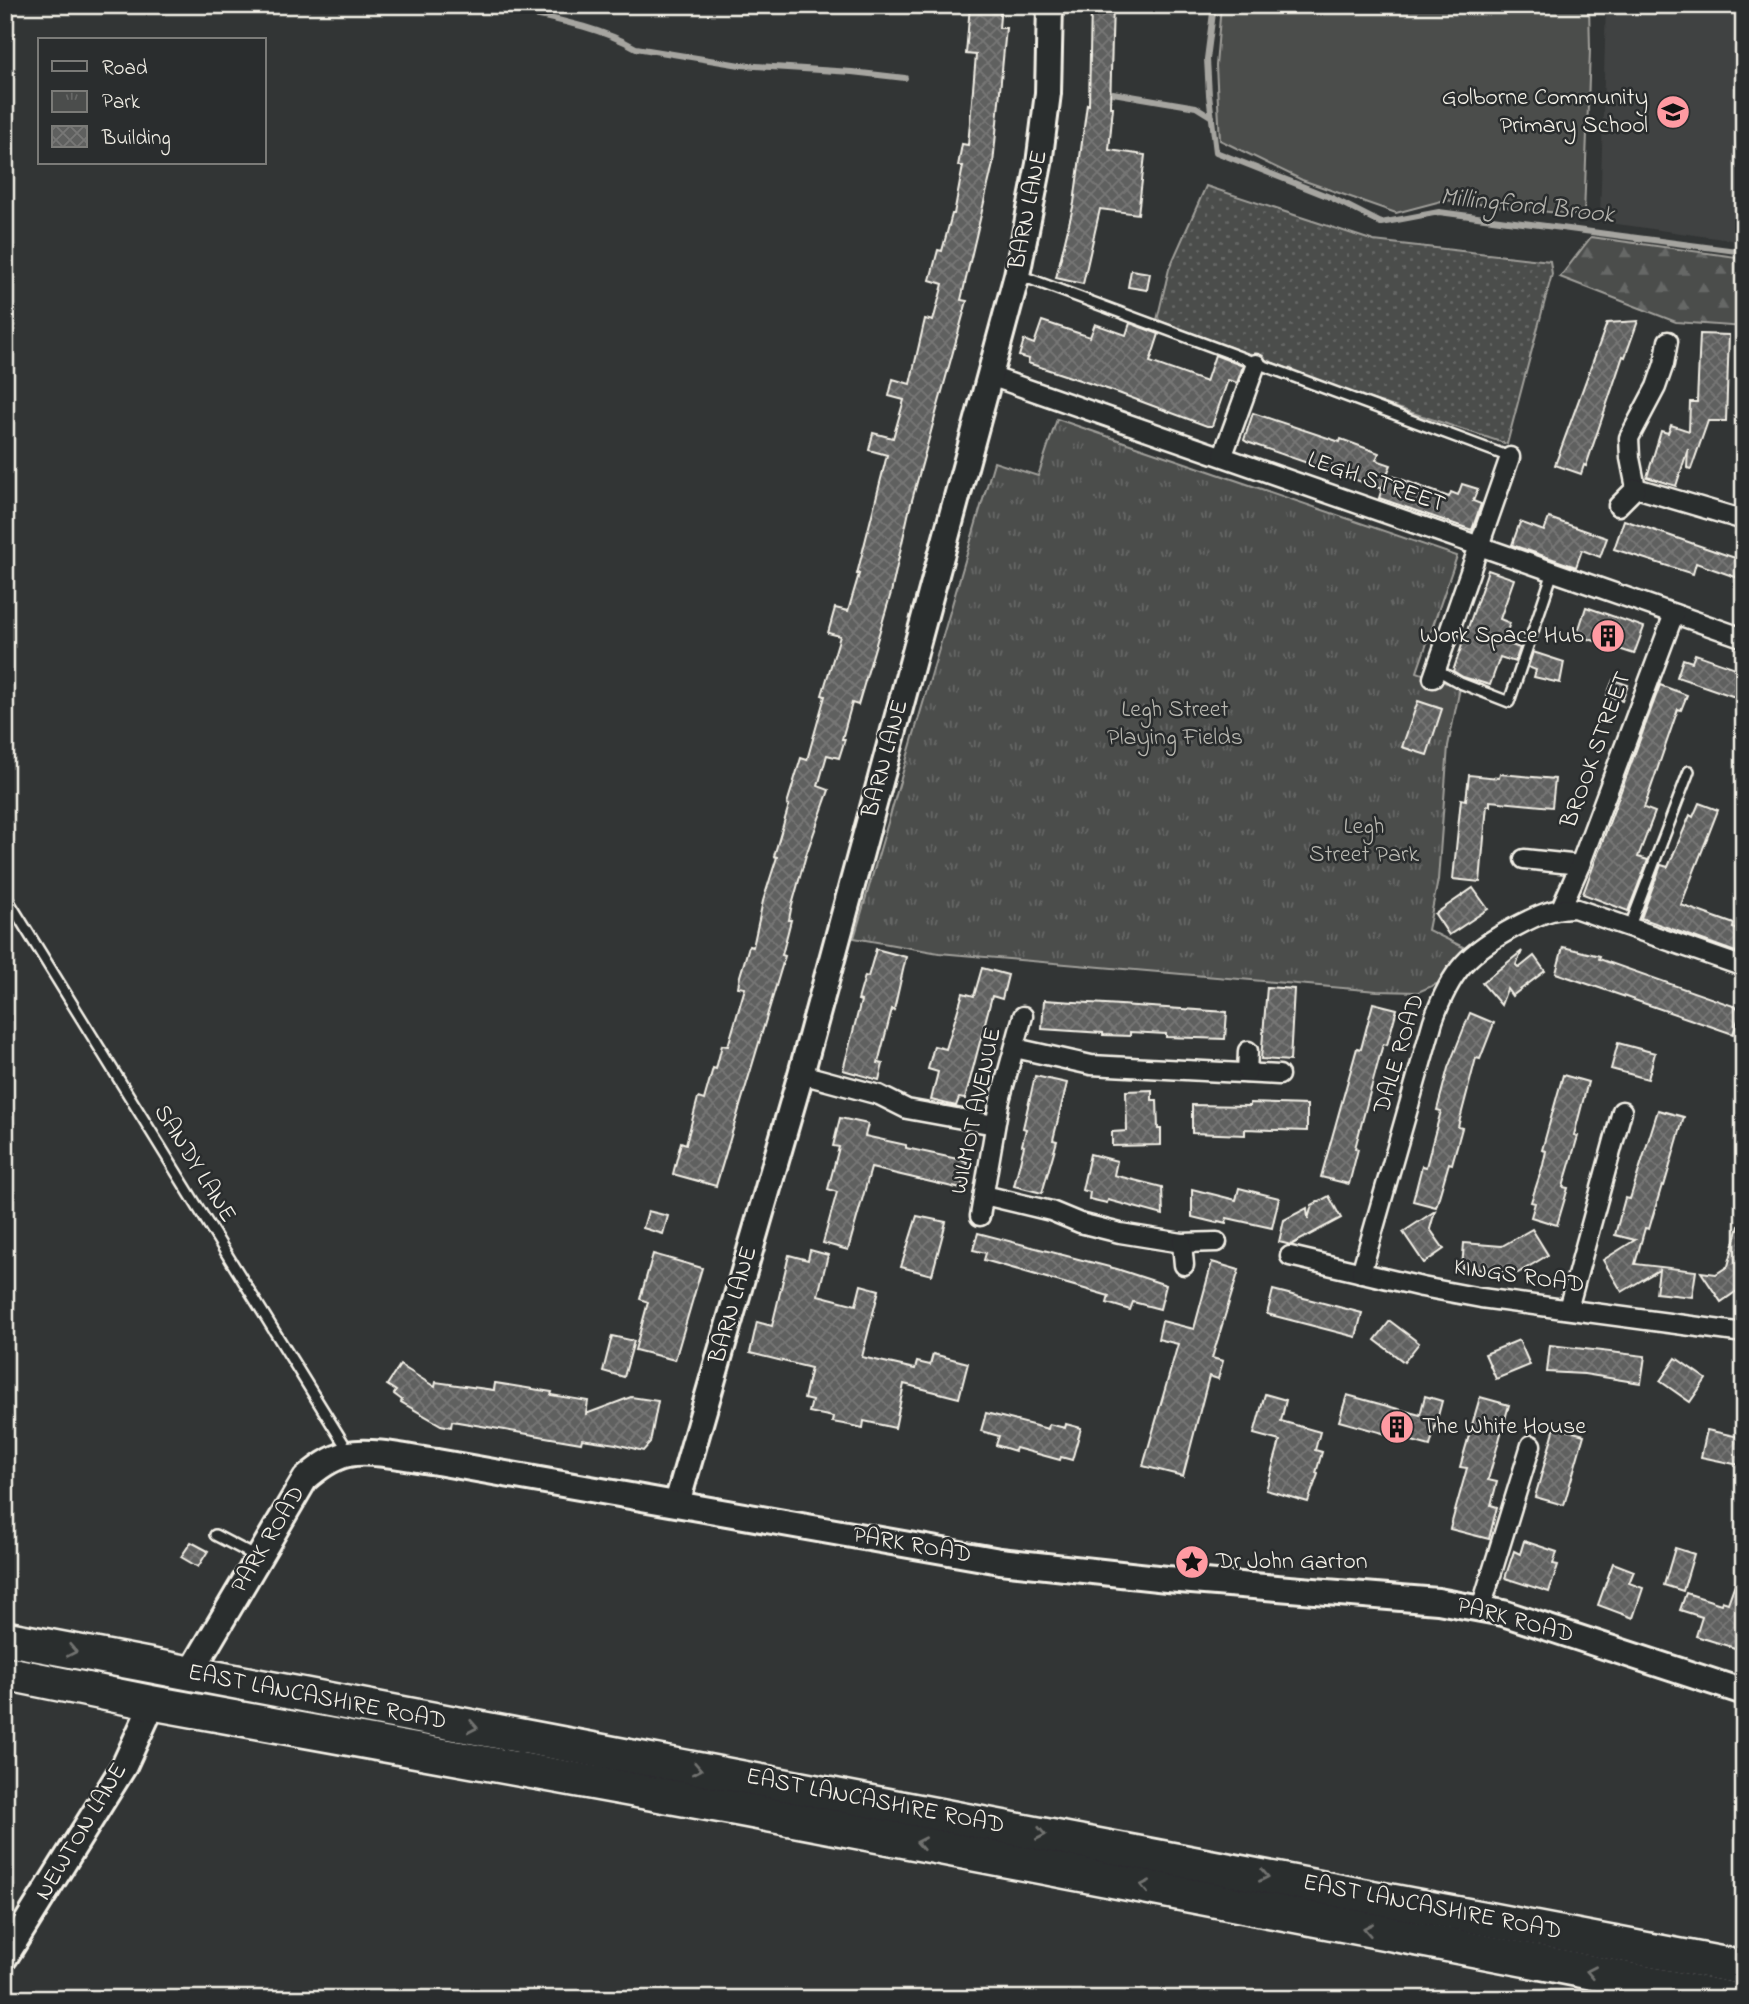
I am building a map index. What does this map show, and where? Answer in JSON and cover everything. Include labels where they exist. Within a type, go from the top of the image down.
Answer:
[{"type":"highway","name":"EAST LANCASHIRE ROAD","points":[[5,1638],[1744,1968]]},
{"type":"highway","name":"EAST LANCASHIRE ROAD","points":[[5,1673],[153,1703],[739,1809],[1731,1999]]},
{"type":"street","name":"BARN LANE","points":[[677,1503],[801,1074],[1017,275],[1039,164],[1048,93],[1050,5]]},
{"type":"street","points":[[1636,488],[1629,438],[1656,387],[1668,341]]},
{"type":"street","points":[[1223,455],[1256,364]]},
{"type":"street","name":"LEGH STREET","points":[[990,376],[1744,638]]},
{"type":"street","points":[[1434,673],[1510,457]]},
{"type":"street","points":[[1618,506],[1636,488]]},
{"type":"street","points":[[1636,488],[1744,520]]},
{"type":"street","name":"BROOK STREET","points":[[1561,908],[1580,865],[1674,614]]},
{"type":"street","name":"BROOK STREET","points":[[1524,859],[1580,865]]},
{"type":"street","points":[[1561,908],[1574,908],[1630,926],[1744,967]]},
{"type":"street","name":"DALE ROAD","points":[[1361,1273],[1433,1021],[1450,982],[1460,967],[1486,942],[1546,912],[1561,908]]},
{"type":"street","name":"WILMOT AVENUE","points":[[980,1216],[995,1125],[1023,1016]]},
{"type":"street","points":[[1015,1048],[1091,1065],[1279,1075]]},
{"type":"street","points":[[1247,1073],[1248,1051]]},
{"type":"street","points":[[801,1074],[869,1091],[907,1109],[995,1125]]},
{"type":"street","points":[[1567,1309],[1622,1111]]},
{"type":"street","points":[[984,1195],[1025,1203],[1112,1231],[1182,1243],[1217,1242]]},
{"type":"street","points":[[1182,1243],[1184,1265]]},
{"type":"street","name":"KINGS ROAD","points":[[1290,1256],[1481,1298],[1744,1333]]},
{"type":"street","points":[[1481,1608],[1531,1445]]},
{"type":"street","name":"PARK ROAD","points":[[190,1674],[305,1479],[326,1463],[349,1454],[411,1458],[1000,1561],[1167,1579],[1380,1595],[1481,1608],[1744,1692]]},
{"type":"street","name":"NEWTON LANE","points":[[5,1957],[124,1766],[153,1703]]},
{"type":"lane","points":[[1017,275],[1510,457]]},
{"type":"lane","points":[[1434,673],[1509,702],[1553,572]]},
{"type":"lane","points":[[1630,926],[1689,771]]},
{"type":"lane","name":"SANDY LANE","points":[[5,895],[321,1403],[349,1454]]},
{"type":"lane","points":[[215,1535],[259,1558]]},
{"type":"shaded area","name":"Golborne Community Primary School","points":[[1606,5],[1744,5],[1744,242],[1603,222],[1600,219]]},
{"type":"green space","points":[[1221,5],[1589,5],[1584,216],[1445,200],[1396,213],[1302,180],[1220,140],[1216,66]]},
{"type":"green space","points":[[1206,186],[1374,241],[1550,261],[1552,274],[1507,444],[1358,395],[1157,320],[1169,269]]},
{"type":"green space","points":[[1591,237],[1744,258],[1744,327],[1676,322],[1560,277]]},
{"type":"green space","name":"Legh Street Playing Fields","points":[[1057,419],[1457,556],[1417,672],[1460,688],[1448,746],[1438,880],[1428,930],[1465,948],[1446,980],[1418,992],[1377,991],[939,953],[854,938],[994,462],[1038,476]]},
{"type":"building","points":[[970,5],[1001,5],[999,28],[1006,28],[993,164],[961,300],[967,301],[909,511],[891,593],[858,705],[852,703],[839,758],[827,755],[818,786],[829,790],[806,855],[791,909],[791,920],[782,955],[785,956],[716,1186],[673,1174],[681,1142],[686,1144],[698,1098],[704,1100],[722,1045],[728,1046],[745,988],[738,987],[740,976],[749,946],[753,947],[763,901],[777,857],[774,856],[789,805],[787,804],[801,758],[807,760],[825,696],[822,695],[840,636],[828,633],[835,608],[848,611],[859,574],[887,455],[869,450],[873,433],[893,438],[904,400],[889,396],[893,379],[910,384],[925,319],[933,321],[943,284],[930,280],[938,250],[942,251],[954,214],[963,166],[958,166],[962,144],[968,145],[976,55],[966,54]]},
{"type":"building","points":[[1091,5],[1113,5],[1110,107],[1113,107],[1109,150],[1145,155],[1138,214],[1100,209],[1083,284],[1056,278],[1074,203],[1087,104],[1089,105]]},
{"type":"building","points":[[1131,270],[1150,273],[1147,290],[1128,287]]},
{"type":"building","points":[[1042,321],[1090,337],[1095,324],[1126,335],[1130,323],[1159,334],[1150,362],[1206,382],[1215,355],[1243,366],[1237,383],[1228,380],[1212,426],[1207,426],[1028,363],[1029,359],[1019,356],[1024,340],[1034,344]]},
{"type":"building","points":[[1638,321],[1625,357],[1623,356],[1586,466],[1584,465],[1581,474],[1555,465],[1607,323]]},
{"type":"building","points":[[1700,334],[1729,335],[1726,421],[1708,421],[1691,469],[1687,468],[1688,449],[1676,486],[1647,477],[1661,431],[1668,433],[1671,425],[1689,431],[1690,402],[1697,402]]},
{"type":"building","points":[[1253,413],[1379,453],[1376,460],[1391,465],[1387,474],[1449,497],[1451,492],[1458,495],[1462,484],[1478,489],[1473,501],[1481,504],[1472,530],[1379,498],[1382,489],[1247,442],[1244,440]]},
{"type":"building","points":[[1549,518],[1607,538],[1600,557],[1582,550],[1576,567],[1512,545],[1520,522],[1544,531]]},
{"type":"building","points":[[1624,520],[1744,561],[1744,580],[1696,563],[1693,574],[1614,549]]},
{"type":"building","points":[[1488,570],[1514,579],[1500,619],[1510,623],[1503,642],[1520,648],[1515,662],[1500,657],[1490,685],[1453,671]]},
{"type":"building","name":"Work Space Hub","points":[[1586,607],[1644,627],[1634,654],[1577,635]]},
{"type":"building","points":[[1533,652],[1564,662],[1560,683],[1534,677],[1536,670],[1528,667]]},
{"type":"building","points":[[1695,654],[1744,671],[1744,700],[1677,677],[1683,659],[1692,662]]},
{"type":"building","points":[[1613,680],[1628,685],[1622,701],[1607,695]]},
{"type":"building","points":[[1660,685],[1687,695],[1681,710],[1678,709],[1644,808],[1655,812],[1638,857],[1648,860],[1628,911],[1583,894]]},
{"type":"building","points":[[1418,701],[1442,709],[1427,755],[1402,747]]},
{"type":"building","points":[[1500,774],[1555,779],[1552,807],[1490,801],[1490,806],[1487,805],[1480,882],[1453,879],[1461,799],[1466,800],[1469,775],[1499,778]]},
{"type":"building","points":[[1699,803],[1718,810],[1681,905],[1734,924],[1733,928],[1744,932],[1744,955],[1641,918],[1661,865],[1668,867],[1690,815],[1693,817]]},
{"type":"building","points":[[1473,888],[1488,909],[1449,935],[1435,914]]},
{"type":"building","points":[[1563,947],[1600,956],[1599,959],[1742,1009],[1733,1034],[1556,973]]},
{"type":"building","points":[[876,949],[906,957],[878,1063],[883,1064],[879,1080],[843,1070],[861,1001],[858,1000]]},
{"type":"building","points":[[1522,951],[1516,965],[1519,968],[1534,956],[1545,971],[1512,996],[1507,989],[1501,1005],[1482,983]]},
{"type":"building","points":[[982,968],[1008,975],[1002,999],[992,996],[965,1099],[959,1098],[956,1106],[931,1100],[938,1072],[928,1069],[934,1046],[946,1049],[963,993],[974,996]]},
{"type":"building","points":[[1267,987],[1294,989],[1290,1061],[1261,1059]]},
{"type":"building","points":[[1044,1000],[1227,1012],[1225,1039],[1166,1037],[1166,1034],[1130,1032],[1130,1036],[1103,1035],[1042,1029]]},
{"type":"building","points":[[1373,1003],[1397,1009],[1387,1045],[1383,1044],[1355,1148],[1358,1149],[1349,1184],[1321,1177],[1357,1048],[1361,1049]]},
{"type":"building","points":[[1470,1013],[1494,1023],[1480,1059],[1476,1058],[1458,1127],[1462,1128],[1436,1207],[1413,1201],[1422,1166],[1426,1167],[1441,1111],[1437,1110],[1448,1068]]},
{"type":"building","points":[[1618,1043],[1655,1053],[1648,1079],[1611,1069]]},
{"type":"building","points":[[1563,1075],[1588,1082],[1574,1135],[1578,1136],[1563,1187],[1568,1188],[1557,1225],[1531,1217],[1535,1203],[1531,1202],[1543,1165],[1546,1151],[1542,1150]]},
{"type":"building","points":[[1035,1076],[1067,1083],[1053,1140],[1057,1141],[1042,1193],[1014,1186],[1024,1146],[1022,1145],[1026,1129],[1023,1128]]},
{"type":"building","points":[[1152,1090],[1152,1100],[1157,1100],[1161,1145],[1112,1146],[1112,1132],[1127,1131],[1126,1091]]},
{"type":"building","points":[[1250,1103],[1307,1105],[1307,1131],[1245,1129],[1245,1135],[1192,1133],[1192,1105],[1250,1106]]},
{"type":"building","points":[[1658,1110],[1684,1117],[1664,1186],[1662,1185],[1649,1229],[1645,1228],[1635,1264],[1696,1271],[1692,1297],[1656,1293],[1659,1270],[1622,1292],[1603,1260],[1635,1240],[1615,1235],[1625,1198],[1630,1199]]},
{"type":"building","points":[[840,1118],[868,1124],[865,1136],[967,1161],[961,1189],[871,1168],[848,1250],[823,1243],[837,1192],[828,1189],[839,1147],[833,1146]]},
{"type":"building","points":[[1090,1154],[1117,1161],[1114,1175],[1162,1187],[1163,1215],[1108,1200],[1107,1203],[1089,1199],[1090,1192],[1082,1190]]},
{"type":"building","points":[[1239,1188],[1279,1198],[1272,1228],[1227,1218],[1226,1223],[1217,1223],[1192,1217],[1192,1189],[1236,1200]]},
{"type":"building","points":[[1329,1196],[1341,1218],[1291,1245],[1279,1242],[1284,1220],[1307,1208],[1308,1219],[1312,1205]]},
{"type":"building","points":[[648,1211],[668,1216],[663,1234],[643,1228]]},
{"type":"building","points":[[1435,1211],[1430,1229],[1444,1249],[1424,1263],[1403,1232]]},
{"type":"building","points":[[917,1216],[946,1222],[932,1275],[901,1267]]},
{"type":"building","points":[[1739,1226],[1744,1227],[1744,1286],[1721,1302],[1701,1272],[1716,1274],[1728,1266]]},
{"type":"building","points":[[1532,1229],[1548,1255],[1518,1273],[1462,1268],[1464,1243],[1502,1246]]},
{"type":"building","points":[[978,1233],[1117,1269],[1166,1285],[1160,1309],[1133,1302],[1130,1310],[1107,1303],[1109,1296],[984,1260],[986,1253],[973,1250]]},
{"type":"building","points":[[810,1250],[828,1255],[818,1295],[856,1305],[861,1285],[879,1290],[862,1357],[915,1369],[917,1362],[930,1365],[933,1354],[968,1363],[959,1398],[904,1384],[895,1428],[864,1421],[863,1428],[832,1422],[833,1417],[809,1412],[812,1401],[804,1399],[811,1368],[750,1353],[757,1322],[772,1326],[789,1255],[808,1260]]},
{"type":"building","points":[[653,1254],[702,1268],[675,1360],[635,1350],[648,1302],[640,1299]]},
{"type":"building","points":[[1212,1262],[1239,1270],[1212,1358],[1223,1361],[1218,1379],[1209,1376],[1183,1476],[1143,1466],[1178,1344],[1158,1339],[1162,1321],[1194,1329]]},
{"type":"building","points":[[1273,1290],[1362,1313],[1356,1337],[1267,1314]]},
{"type":"building","points":[[1390,1321],[1419,1343],[1404,1362],[1375,1340]]},
{"type":"building","points":[[612,1336],[634,1341],[624,1377],[603,1371]]},
{"type":"building","points":[[1519,1340],[1530,1365],[1496,1379],[1485,1354]]},
{"type":"building","points":[[1550,1345],[1645,1356],[1641,1383],[1584,1374],[1547,1372]]},
{"type":"building","points":[[1676,1358],[1706,1379],[1690,1402],[1660,1381]]},
{"type":"building","points":[[400,1365],[435,1387],[436,1382],[494,1390],[495,1383],[588,1401],[586,1414],[631,1397],[658,1401],[650,1443],[643,1451],[616,1444],[582,1439],[581,1443],[452,1421],[451,1427],[441,1425],[401,1402],[394,1394],[396,1391],[387,1385]]},
{"type":"building","points":[[1265,1394],[1286,1400],[1281,1421],[1320,1432],[1315,1450],[1322,1452],[1308,1502],[1266,1490],[1280,1441],[1254,1434]]},
{"type":"building","name":"The White House","points":[[1347,1395],[1420,1415],[1425,1396],[1442,1401],[1430,1446],[1339,1421]]},
{"type":"building","points":[[1480,1397],[1509,1405],[1488,1480],[1497,1482],[1491,1505],[1497,1507],[1489,1539],[1450,1529],[1467,1468],[1460,1467]]},
{"type":"building","points":[[986,1413],[1048,1429],[1049,1424],[1065,1428],[1066,1424],[1081,1428],[1072,1460],[1061,1457],[1060,1460],[996,1445],[999,1436],[981,1431]]},
{"type":"building","points":[[1555,1427],[1584,1435],[1564,1505],[1535,1497]]},
{"type":"building","points":[[1707,1430],[1744,1438],[1744,1466],[1701,1457]]},
{"type":"building","points":[[1524,1541],[1557,1552],[1553,1564],[1558,1565],[1549,1592],[1505,1578],[1514,1551],[1520,1554]]},
{"type":"building","points":[[191,1542],[208,1551],[198,1567],[181,1557]]},
{"type":"building","points":[[1675,1548],[1694,1554],[1683,1591],[1664,1585]]},
{"type":"building","points":[[1613,1563],[1634,1571],[1629,1583],[1643,1588],[1633,1618],[1598,1605]]},
{"type":"building","points":[[1742,1564],[1744,1631],[1738,1649],[1696,1636],[1702,1617],[1680,1610],[1686,1593],[1721,1604],[1722,1601],[1728,1603]]},
{"type":"waterway","points":[[490,5],[601,32],[636,48],[740,65],[905,78]]},
{"type":"waterway","name":"Millingford Brook","points":[[1214,5],[1207,59],[1216,152],[1332,198],[1381,223],[1439,212],[1744,252]]},
{"type":"waterway","points":[[1113,93],[1196,107],[1212,117]]},
{"type":"place","name":"Golborne Community Primary School","points":[[1673,112]]},
{"type":"place","name":"Work Space Hub","points":[[1608,636]]},
{"type":"place","name":"The White House","points":[[1397,1427]]},
{"type":"place","name":"Dr John Garton","points":[[1192,1562]]},
{"type":"park label","name":"Legh Street Park","points":[[1364,841]]}]
